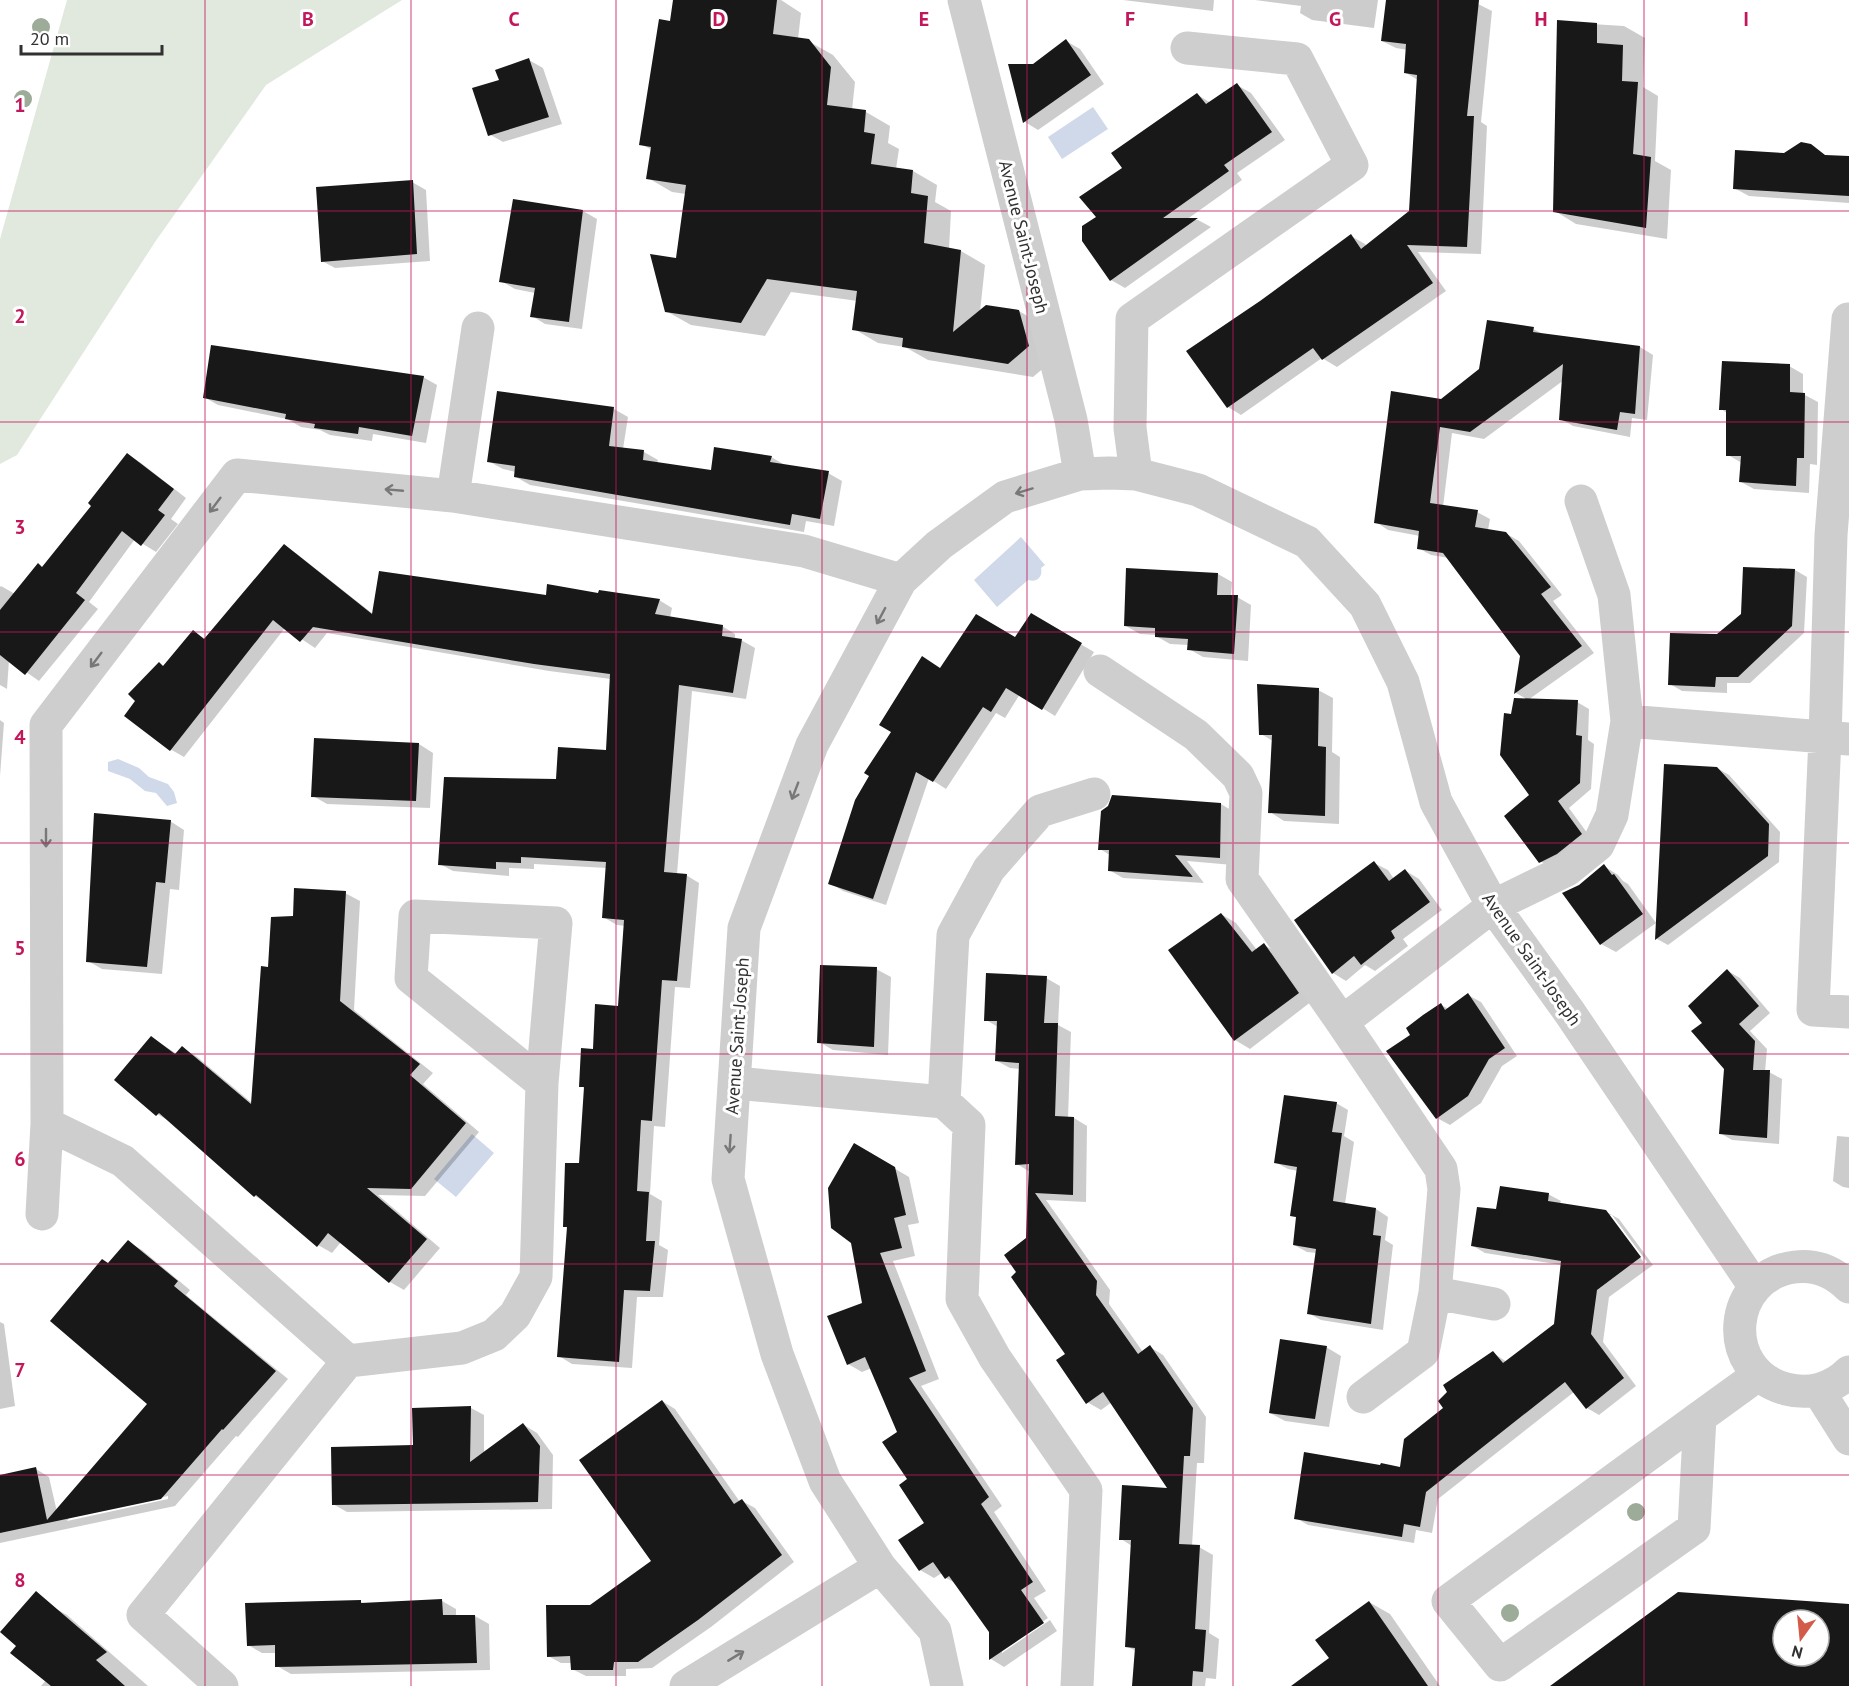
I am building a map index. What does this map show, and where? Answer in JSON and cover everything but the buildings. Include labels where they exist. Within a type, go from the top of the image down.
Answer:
[{"type":"street","name":"Avenue Saint-Joseph","points":[[964,0],[1071,420],[1080,474]]},
{"type":"street","points":[[1136,474],[1130,428],[1132,319],[1352,165],[1297,59],[1187,48]]},
{"type":"street","points":[[1848,319],[1831,535],[1837,739],[1812,1010],[1849,1012]]},
{"type":"street","points":[[453,496],[477,328]]},
{"type":"street","name":"Avenue Saint-Joseph","points":[[947,1686],[935,1631],[880,1567],[825,1481],[777,1354],[728,1179],[744,928],[812,745],[901,579],[939,545],[1005,497],[1080,474],[1136,474],[1198,490],[1307,542],[1365,604],[1403,682],[1436,802],[1493,906],[1570,1013],[1755,1287]]},
{"type":"street","points":[[42,1214],[47,1124],[46,725],[237,475],[453,496],[804,551],[901,579]]},
{"type":"street","points":[[1342,1022],[1493,906],[1567,870],[1598,845],[1612,815],[1627,721],[1614,595],[1581,501]]},
{"type":"street","points":[[1100,671],[1196,735],[1238,776],[1246,793],[1242,879],[1342,1022],[1440,1169],[1444,1189],[1435,1293],[1423,1352],[1364,1397]]},
{"type":"street","points":[[1627,721],[1837,739]]},
{"type":"street","points":[[944,1102],[953,935],[989,869],[1040,811],[1094,794]]},
{"type":"street","points":[[222,1686],[143,1615],[348,1361],[462,1348],[494,1335],[515,1315],[536,1277],[542,1083],[556,923],[415,916],[411,978],[542,1083]]},
{"type":"street","points":[[735,1083],[944,1102],[969,1125],[962,1299],[995,1358],[1086,1490],[1077,1686]]},
{"type":"street","points":[[47,1124],[123,1161],[348,1361]]},
{"type":"street","points":[[1846,1279],[1824,1269],[1805,1266],[1786,1268],[1769,1275],[1755,1287],[1744,1303],[1739,1321],[1740,1341],[1747,1359],[1758,1375],[1776,1386],[1797,1392],[1818,1390],[1834,1384],[1849,1372]]},
{"type":"street","points":[[1435,1293],[1494,1304]]},
{"type":"street","points":[[1700,1417],[1694,1528],[1500,1665],[1448,1601],[1700,1417],[1758,1375]]},
{"type":"street","points":[[1818,1390],[1849,1439]]},
{"type":"street","points":[[686,1686],[880,1567]]},
{"type":"shaded area","points":[[67,0],[402,0],[266,85],[155,242],[17,455],[0,464],[0,239]]},
{"type":"water","points":[[1093,107],[1108,129],[1062,159],[1048,137]]},
{"type":"water","points":[[1021,537],[1045,565],[1041,568],[1039,578],[1034,581],[1028,580],[997,607],[974,580]]},
{"type":"water","points":[[118,759],[139,768],[149,777],[168,784],[174,792],[177,803],[167,806],[156,793],[145,791],[130,779],[108,771],[108,762]]},
{"type":"water","points":[[472,1134],[494,1153],[456,1197],[434,1179]]}]
